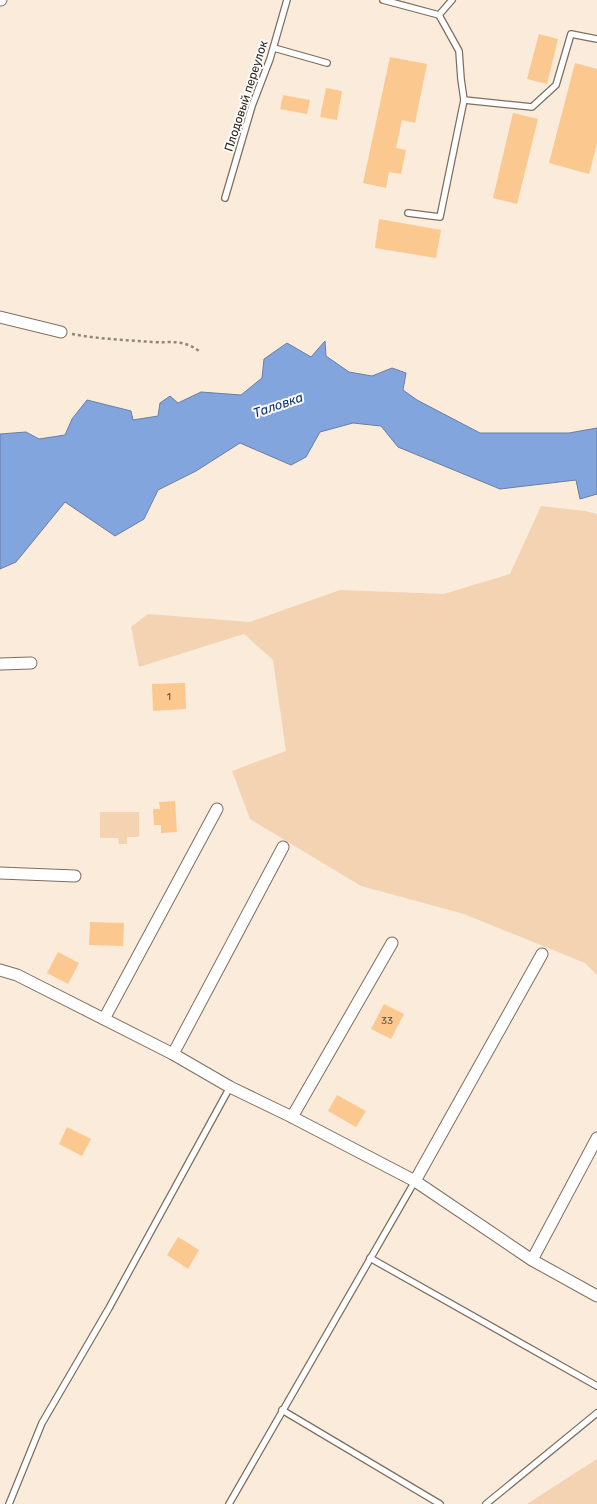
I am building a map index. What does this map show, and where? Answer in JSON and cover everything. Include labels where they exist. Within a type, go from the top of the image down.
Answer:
[{"type":"street","points":[[0,317],[61,332]]},
{"type":"street","points":[[0,664],[31,663]]},
{"type":"street","points":[[104,1019],[217,809]]},
{"type":"street","points":[[173,1054],[283,847]]},
{"type":"street","points":[[0,873],[75,876]]},
{"type":"street","points":[[292,1117],[392,943]]},
{"type":"street","points":[[415,1181],[542,954]]},
{"type":"street","points":[[0,970],[17,975],[173,1054],[230,1086],[415,1181],[532,1260],[597,1296]]},
{"type":"street","points":[[532,1260],[597,1138]]},
{"type":"lane","name":"Плодовый переулок","points":[[225,198],[252,106],[274,48],[287,0]]},
{"type":"lane","points":[[383,0],[439,15],[459,51],[464,100],[440,217],[408,213]]},
{"type":"lane","points":[[439,15],[452,0]]},
{"type":"lane","points":[[464,100],[532,107],[556,85],[571,34],[597,39]]},
{"type":"lane","points":[[274,48],[327,63]]},
{"type":"lane","points":[[9,1504],[42,1423],[108,1308],[230,1086]]},
{"type":"lane","points":[[229,1504],[415,1181]]},
{"type":"lane","points":[[370,1258],[597,1386]]},
{"type":"lane","points":[[282,1410],[440,1504]]},
{"type":"lane","points":[[486,1504],[597,1412]]},
{"type":"path","points":[[61,332],[79,336],[153,342],[181,342],[191,345],[199,351]]},
{"type":"shaded area","points":[[541,506],[585,511],[597,514],[597,975],[585,963],[464,914],[361,886],[250,819],[232,771],[286,751],[273,660],[244,634],[139,667],[131,627],[148,614],[250,622],[340,590],[444,594],[510,574]]},
{"type":"shaded area","points":[[100,812],[139,812],[139,837],[127,837],[127,844],[119,844],[118,838],[100,838]]},
{"type":"shaded area","points":[[597,1459],[597,1504],[527,1504]]},
{"type":"water","name":"Таловка","points":[[325,341],[326,356],[349,372],[372,376],[392,368],[406,373],[403,390],[417,400],[480,433],[569,433],[597,428],[597,494],[580,499],[576,480],[500,489],[398,447],[381,426],[353,423],[320,432],[306,457],[291,465],[240,443],[196,471],[158,490],[144,519],[115,536],[65,502],[16,562],[0,569],[0,434],[26,432],[39,439],[65,435],[72,419],[87,400],[131,411],[133,420],[158,416],[160,403],[170,396],[178,403],[201,392],[241,395],[262,378],[264,359],[287,343],[311,357]]},
{"type":"building","points":[[539,34],[558,39],[547,84],[527,79]]},
{"type":"building","points":[[390,57],[427,64],[415,123],[402,120],[396,148],[406,150],[401,174],[389,172],[386,188],[363,183]]},
{"type":"building","points":[[575,63],[597,69],[597,144],[589,174],[549,163]]},
{"type":"building","points":[[326,88],[342,91],[337,120],[320,117]]},
{"type":"building","points":[[283,95],[310,100],[307,114],[280,109]]},
{"type":"building","points":[[513,113],[538,119],[517,204],[493,198]]},
{"type":"building","points":[[379,219],[441,230],[436,258],[375,248]]},
{"type":"building","points":[[185,683],[186,709],[153,711],[152,684]]},
{"type":"building","points":[[175,801],[177,832],[161,833],[161,825],[154,825],[153,809],[160,809],[159,802]]},
{"type":"building","points":[[90,922],[124,923],[123,946],[89,945]]},
{"type":"building","points":[[58,952],[79,963],[68,984],[47,973]]},
{"type":"building","points":[[384,1004],[404,1014],[391,1039],[371,1029]]},
{"type":"building","points":[[337,1095],[366,1111],[356,1127],[328,1111]]},
{"type":"building","points":[[67,1127],[91,1139],[82,1156],[59,1144]]},
{"type":"building","points":[[178,1237],[199,1250],[188,1269],[167,1255]]}]
